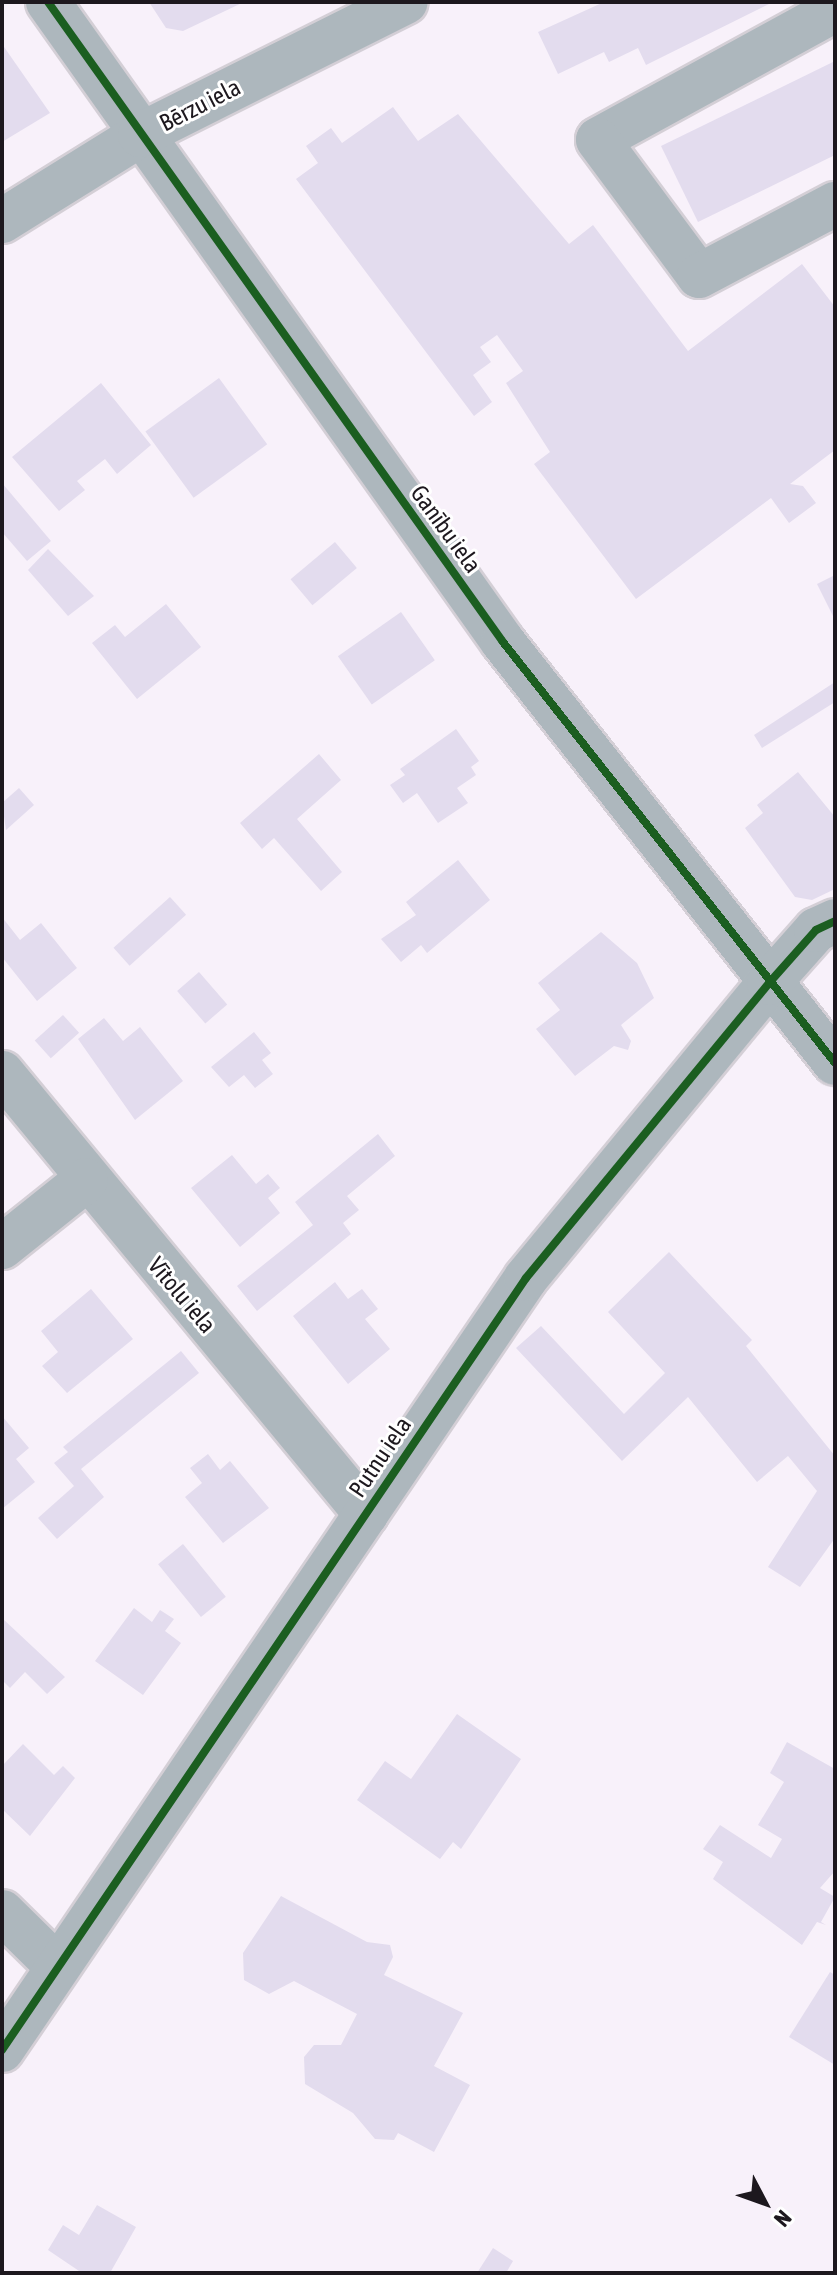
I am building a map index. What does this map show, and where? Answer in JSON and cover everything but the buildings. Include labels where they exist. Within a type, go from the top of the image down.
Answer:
[{"type":"street","name":"Ganību iela","points":[[48,2],[503,642],[835,1063]]},
{"type":"street","name":"Bērzu iela","points":[[2,221],[140,135],[406,2]]},
{"type":"street","points":[[830,2],[835,10],[598,140],[699,276],[835,204]]},
{"type":"street","name":"Putnu iela","points":[[2,2050],[526,1278],[769,983],[816,930],[835,921]]},
{"type":"street","name":"Vītolu iela","points":[[2,1073],[86,1180],[366,1514]]},
{"type":"street","points":[[2,1247],[86,1180]]},
{"type":"street","points":[[2,1912],[57,1966]]},
{"type":"cycle path","points":[[48,2],[503,642],[835,1063]]},
{"type":"cycle path","points":[[2,2050],[526,1278],[769,983],[816,930],[835,921]]}]
